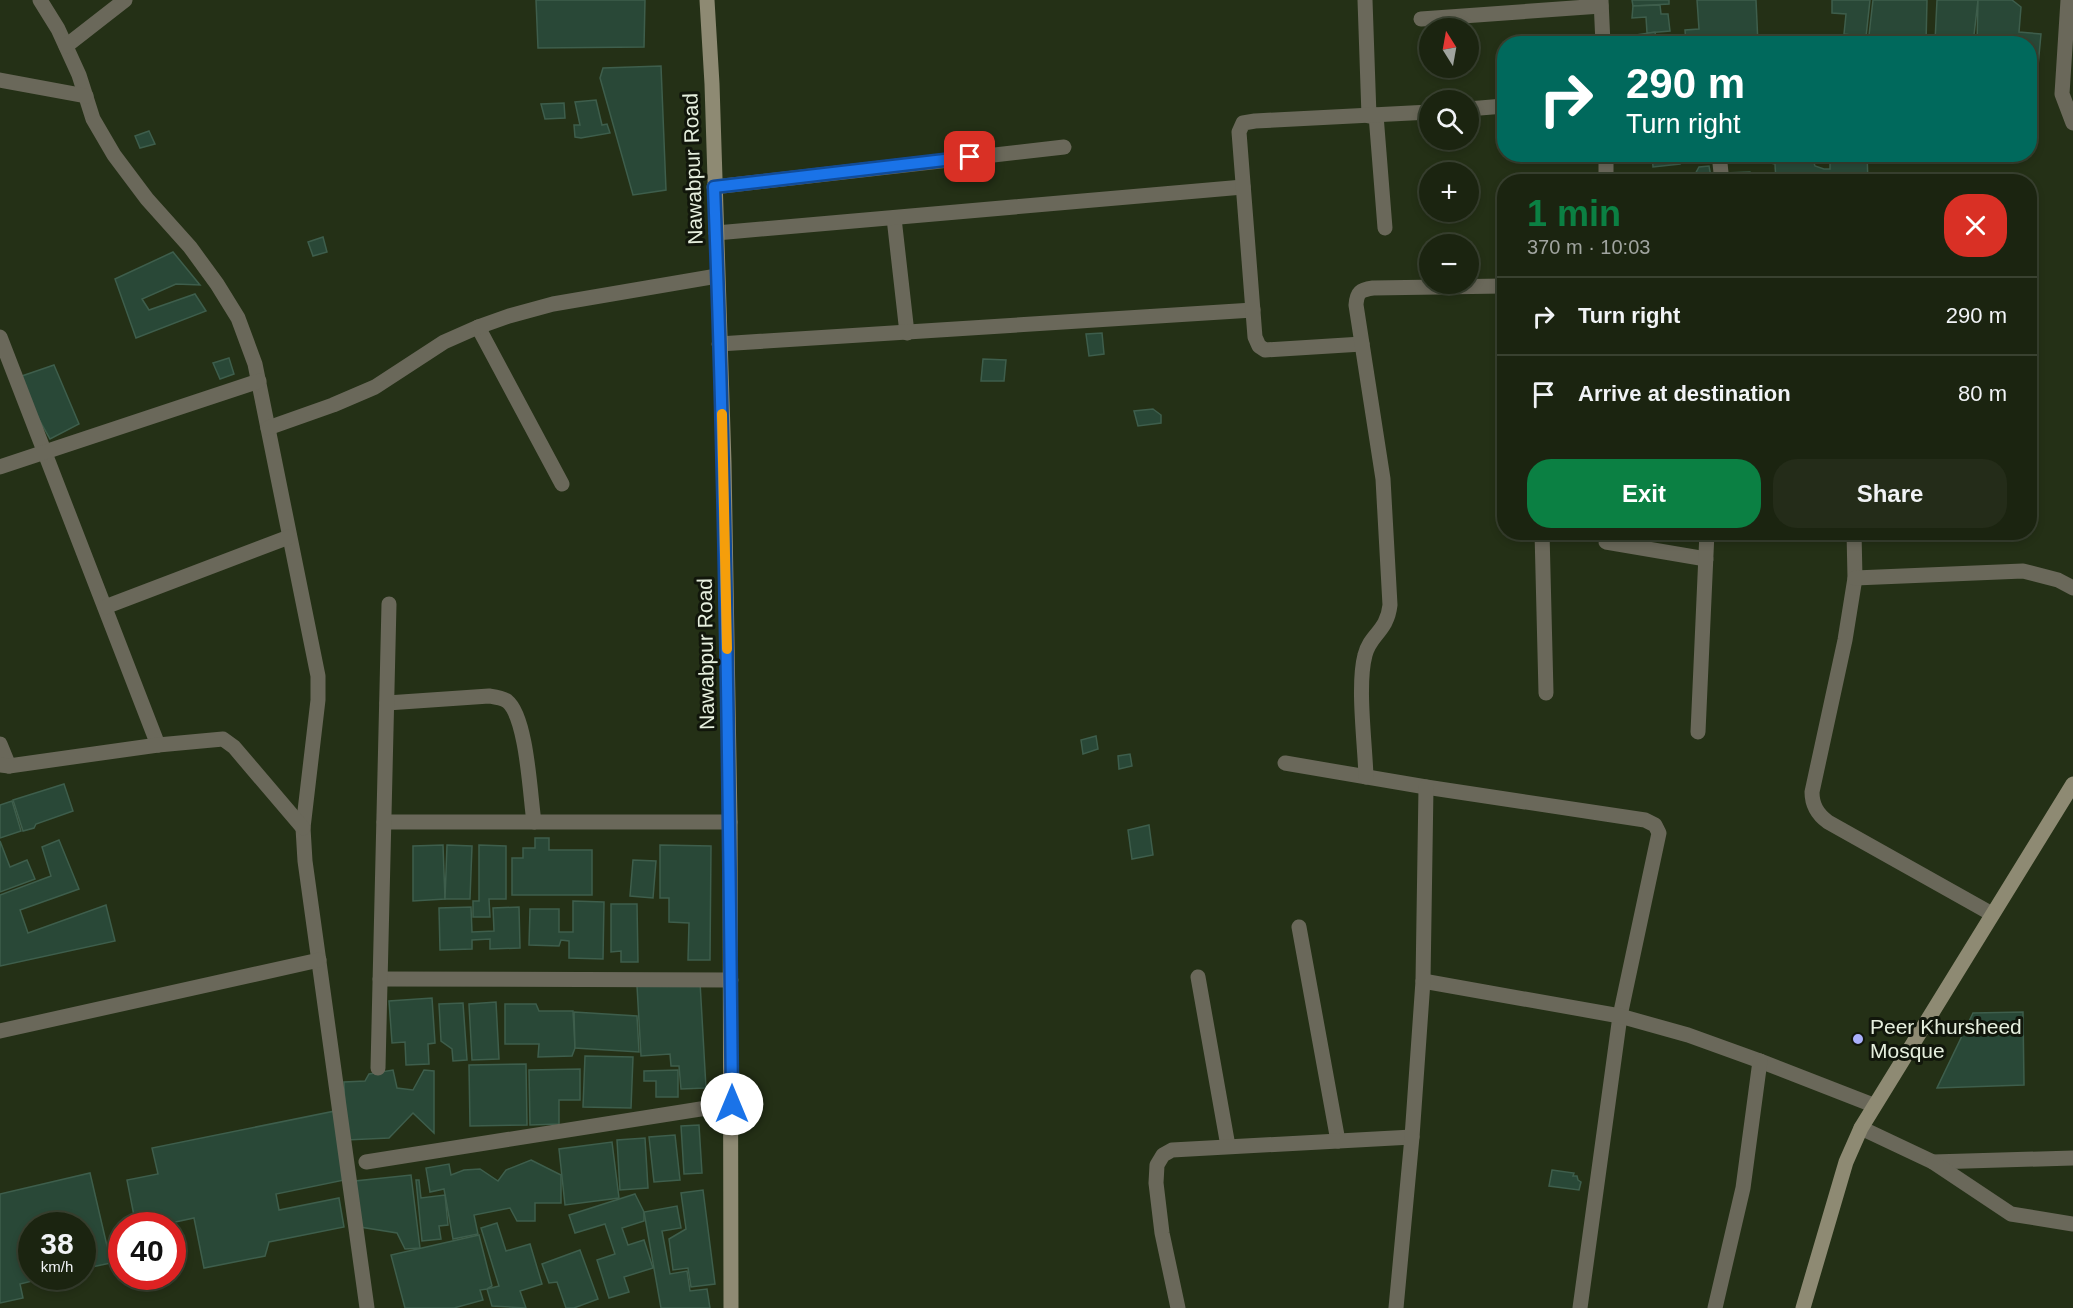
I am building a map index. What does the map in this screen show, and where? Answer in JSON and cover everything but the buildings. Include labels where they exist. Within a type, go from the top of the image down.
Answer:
[{"type":"street","points":[[40,0],[66,46],[79,75],[93,119],[114,155],[147,199],[190,247],[217,284],[238,318],[255,364],[318,676],[318,700],[303,828],[318,960],[367,1308]]},
{"type":"street","points":[[66,46],[125,0]]},
{"type":"street","name":"Nawabpur Road","points":[[707,0],[724,463],[730,822],[732,1308]]},
{"type":"street","points":[[1365,0],[1372,116],[1385,228]]},
{"type":"street","points":[[2068,0],[2062,94],[2073,123]]},
{"type":"street","points":[[1421,18],[1601,3],[1602,36]]},
{"type":"street","points":[[0,80],[86,96]]},
{"type":"street","points":[[1479,108],[1497,107]]},
{"type":"street","points":[[1362,344],[1265,350],[1259,346],[1255,337],[1239,132],[1243,123],[1419,113]]},
{"type":"street","points":[[714,187],[1064,147]]},
{"type":"street","points":[[716,233],[1243,188]]},
{"type":"street","points":[[894,218],[907,333]]},
{"type":"street","points":[[268,428],[375,387],[444,342],[478,327],[554,304],[717,276]]},
{"type":"street","points":[[1366,777],[1362,692],[1365,656],[1368,646],[1385,624],[1390,605],[1383,479],[1356,306],[1357,296],[1361,290],[1373,288],[1497,286]]},
{"type":"street","points":[[719,344],[1253,310]]},
{"type":"street","points":[[478,327],[562,484]]},
{"type":"street","points":[[0,337],[158,745]]},
{"type":"street","points":[[0,467],[259,381]]},
{"type":"street","points":[[105,607],[289,537]]},
{"type":"street","points":[[1542,540],[1546,693]]},
{"type":"street","points":[[1698,732],[1707,540]]},
{"type":"street","points":[[1854,540],[1855,578],[1843,649],[1812,792],[1812,802],[1821,817],[1828,822],[1992,914]]},
{"type":"street","points":[[1606,542],[1706,559]]},
{"type":"street","points":[[1855,578],[2023,571],[2058,580],[2073,588]]},
{"type":"street","points":[[378,1068],[389,604]]},
{"type":"street","points":[[387,703],[489,696],[505,699],[513,708],[522,729],[534,822]]},
{"type":"street","points":[[0,744],[4,766],[158,745],[223,739],[234,747],[303,828]]},
{"type":"street","points":[[1285,763],[1426,788],[1645,820],[1655,825],[1659,833],[1620,1016],[1580,1308]]},
{"type":"street","points":[[1803,1308],[1846,1162],[1861,1128],[1873,1105],[2073,784]]},
{"type":"street","points":[[1396,1308],[1412,1137],[1423,981],[1426,788]]},
{"type":"street","points":[[384,822],[730,822]]},
{"type":"street","points":[[1299,927],[1338,1141]]},
{"type":"street","points":[[0,1031],[318,960]]},
{"type":"street","points":[[1198,977],[1228,1146]]},
{"type":"street","points":[[380,978],[731,980]]},
{"type":"street","points":[[1423,981],[1620,1016],[1689,1035],[1873,1105]]},
{"type":"street","points":[[1715,1308],[1743,1188],[1760,1061]]},
{"type":"street","points":[[366,1162],[732,1104]]},
{"type":"street","points":[[1861,1128],[1933,1162],[2011,1214],[2073,1224]]},
{"type":"street","points":[[1178,1308],[1162,1233],[1156,1183],[1157,1165],[1163,1155],[1172,1149],[1412,1137]]},
{"type":"street","points":[[1933,1162],[2073,1158]]},
{"type":"slow traffic","points":[[722,414],[727,649]]},
{"type":"place","name":"Peer Khursheed Mosque","points":[[1858,1039]]},
{"type":"route","points":[[732,1104],[724,463],[714,187],[970,157]]}]
